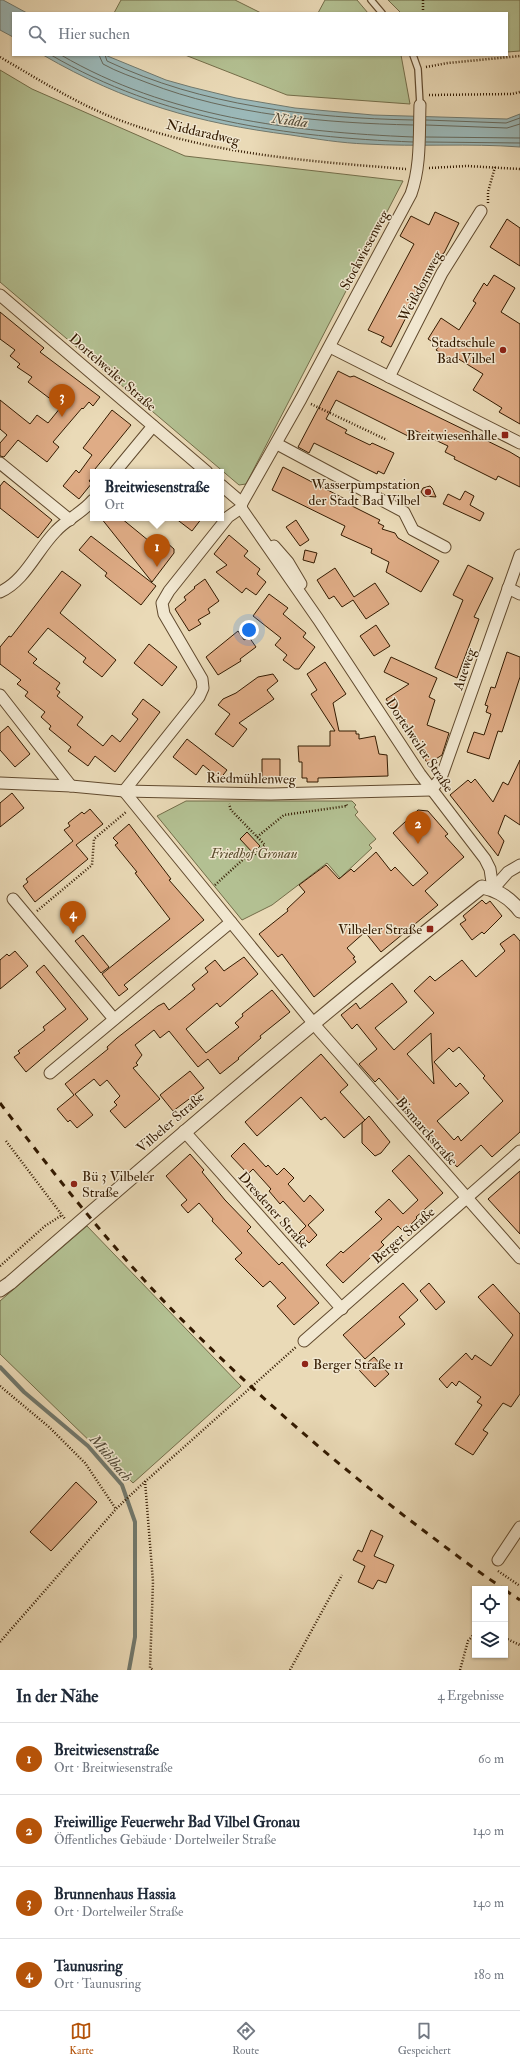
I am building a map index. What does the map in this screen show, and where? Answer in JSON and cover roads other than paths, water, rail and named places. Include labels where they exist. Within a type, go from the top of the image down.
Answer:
[{"type":"street","name":"Stockwiesenweg","points":[[241,505],[302,399],[411,194],[416,181],[420,100]]},
{"type":"street","name":"Weißdornweg","points":[[389,377],[442,273],[481,211]]},
{"type":"street","name":"Dortelweiler Straße","points":[[0,295],[203,469]]},
{"type":"street","points":[[330,346],[520,443]]},
{"type":"street","points":[[118,469],[153,426]]},
{"type":"street","points":[[277,444],[404,512],[413,530],[445,547]]},
{"type":"street","points":[[0,463],[70,520]]},
{"type":"street","name":"Dortelweiler Straße","points":[[224,487],[241,505],[254,528],[288,562],[318,619],[431,790],[485,859],[490,869],[493,889]]},
{"type":"street","points":[[0,592],[17,580],[55,532],[79,514],[90,503]]},
{"type":"street","points":[[124,791],[199,697],[203,688],[202,679],[164,614],[162,603],[169,591],[228,517],[241,505]]},
{"type":"street","name":"Aueweg","points":[[431,790],[441,778],[520,555]]},
{"type":"street","points":[[508,588],[520,594]]},
{"type":"street","points":[[0,695],[71,786]]},
{"type":"street","name":"Riedmühlenweg","points":[[0,783],[71,786],[124,791],[228,793],[346,793],[431,790]]},
{"type":"street","name":"Bismarckstraße","points":[[124,791],[313,1022],[520,1258]]},
{"type":"street","points":[[520,865],[508,872],[493,889],[504,895],[520,911]]},
{"type":"street","name":"Vilbeler Straße","points":[[0,1290],[313,1022],[482,887],[493,889]]},
{"type":"street","points":[[13,899],[114,1019]]},
{"type":"street","points":[[50,1073],[230,922]]},
{"type":"street","name":"Dresdener Straße","points":[[184,1131],[342,1309]]},
{"type":"street","name":"Berger Straße","points":[[304,1341],[520,1151]]},
{"type":"street","points":[[498,1560],[520,1528]]},
{"type":"lane","points":[[371,0],[381,12]]},
{"type":"lane","name":"Stockwiesenweg","points":[[413,56],[418,69],[420,100]]},
{"type":"water","points":[[0,0],[3,0],[25,12],[12,12],[12,36],[0,30]]},
{"type":"water","name":"Nidda","points":[[45,56],[107,56],[166,80],[191,87],[236,98],[295,108],[373,115],[507,119],[520,114],[520,147],[482,145],[385,145],[338,142],[257,130],[193,117],[163,108],[133,98],[74,72]]},
{"type":"waterway","name":"Mühlbach","points":[[0,1367],[24,1392],[88,1446],[122,1485],[135,1522],[135,1637],[129,1670]]},
{"type":"railway","points":[[0,1103],[96,1225],[157,1294],[216,1354],[278,1411],[342,1466],[407,1518],[500,1586]]},
{"type":"railway","points":[[508,1592],[520,1600]]},
{"type":"place","name":"Stadtschule Bad Vilbel","points":[[503,350]]},
{"type":"place","name":"Brunnenhaus Hassia","points":[[62,417]]},
{"type":"place","name":"Breitwiesenhalle","points":[[505,435]]},
{"type":"place","name":"Wasserpumpstation der Stadt Bad Vilbel","points":[[428,492]]},
{"type":"place","name":"Breitwiesenstraße","points":[[157,567]]},
{"type":"place","name":"Freiwillige Feuerwehr Bad Vilbel Gronau","points":[[418,844]]},
{"type":"place","name":"Vilbeler Straße","points":[[430,929]]},
{"type":"place","name":"Taunusring","points":[[73,934]]},
{"type":"place","name":"Bü 3 Vilbeler Straße","points":[[74,1184]]},
{"type":"place","name":"Berger Straße 11","points":[[305,1364]]},
{"type":"park label","name":"Friedhof Gronau","points":[[254,853]]}]
